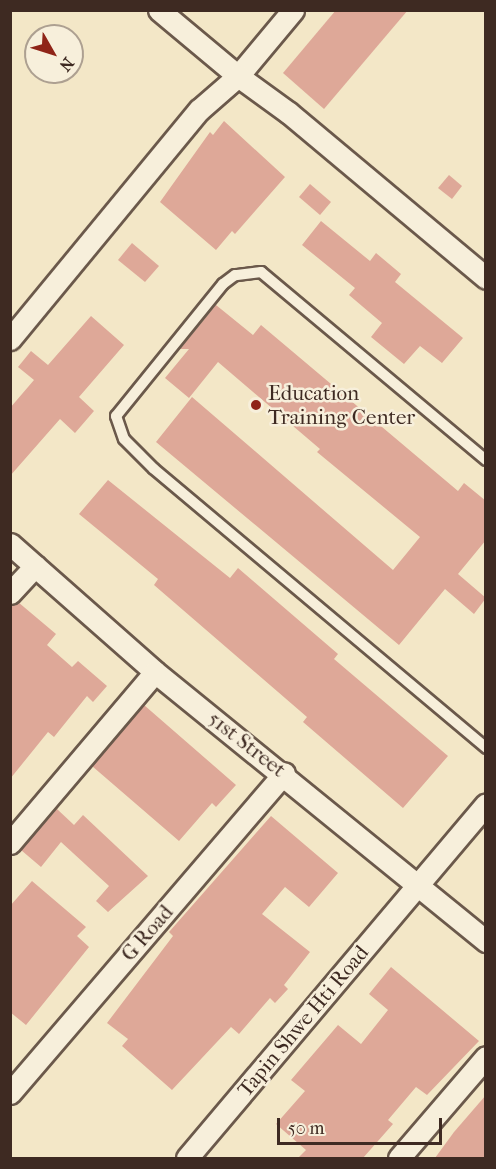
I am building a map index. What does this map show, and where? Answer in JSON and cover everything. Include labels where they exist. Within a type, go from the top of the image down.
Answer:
[{"type":"street","points":[[159,10],[238,75],[289,113],[486,278]]},
{"type":"street","points":[[10,339],[199,110],[238,75],[293,10]]},
{"type":"street","name":"51st Street","points":[[10,544],[155,672],[284,773],[486,941]]},
{"type":"street","points":[[10,593],[35,566]]},
{"type":"street","points":[[10,843],[155,672]]},
{"type":"street","name":"G Road","points":[[10,1093],[284,773]]},
{"type":"street","name":"Tapin Shwe Hti Road","points":[[187,1158],[486,804]]},
{"type":"street","points":[[399,1158],[486,1056]]},
{"type":"lane","points":[[486,460],[261,272],[235,275],[223,284],[116,416],[124,439],[154,469],[486,748]]},
{"type":"building","points":[[336,10],[408,10],[324,109],[283,73]]},
{"type":"building","points":[[224,121],[285,177],[235,234],[232,231],[216,250],[160,202],[210,132],[213,135]]},
{"type":"building","points":[[449,175],[462,186],[452,199],[438,188]]},
{"type":"building","points":[[310,184],[331,202],[320,215],[299,197]]},
{"type":"building","points":[[321,221],[370,261],[376,253],[401,274],[395,282],[463,338],[442,363],[420,346],[404,364],[371,337],[382,323],[349,295],[355,288],[302,245]]},
{"type":"building","points":[[132,243],[159,266],[145,282],[118,260]]},
{"type":"building","points":[[216,305],[253,335],[261,325],[458,491],[464,483],[486,501],[486,540],[458,574],[486,598],[474,614],[445,589],[399,645],[156,442],[192,397],[393,570],[420,537],[317,452],[320,449],[218,362],[189,398],[165,378],[189,349],[180,349]]},
{"type":"building","points":[[91,316],[124,345],[79,397],[94,411],[75,433],[60,419],[10,476],[10,408],[34,380],[18,367],[31,351],[48,365]]},
{"type":"building","points":[[108,480],[230,578],[238,568],[338,654],[334,659],[448,756],[403,808],[303,722],[307,717],[154,585],[158,579],[79,514]]},
{"type":"building","points":[[18,602],[56,634],[47,645],[72,667],[78,661],[107,686],[93,702],[87,696],[54,737],[48,732],[10,779],[10,605]]},
{"type":"building","points":[[144,705],[236,785],[216,807],[212,803],[179,841],[92,766]]},
{"type":"building","points":[[57,809],[74,825],[83,815],[148,876],[108,912],[96,901],[109,886],[61,842],[41,867],[21,850]]},
{"type":"building","points":[[271,816],[338,873],[309,907],[285,887],[262,914],[310,952],[284,985],[288,989],[275,1003],[270,998],[239,1034],[231,1027],[172,1090],[122,1046],[128,1039],[107,1023],[173,936],[169,932]]},
{"type":"building","points":[[32,881],[86,927],[77,936],[89,947],[26,1025],[10,1012],[10,906]]},
{"type":"building","points":[[391,967],[479,1041],[427,1095],[416,1087],[388,1120],[393,1124],[363,1158],[298,1158],[306,1150],[276,1124],[305,1091],[291,1080],[338,1025],[361,1044],[388,1010],[369,994]]},
{"type":"building","points":[[486,1095],[486,1158],[435,1158],[454,1132]]},
{"type":"place","name":"Education Training Center","points":[[256,405]]}]
